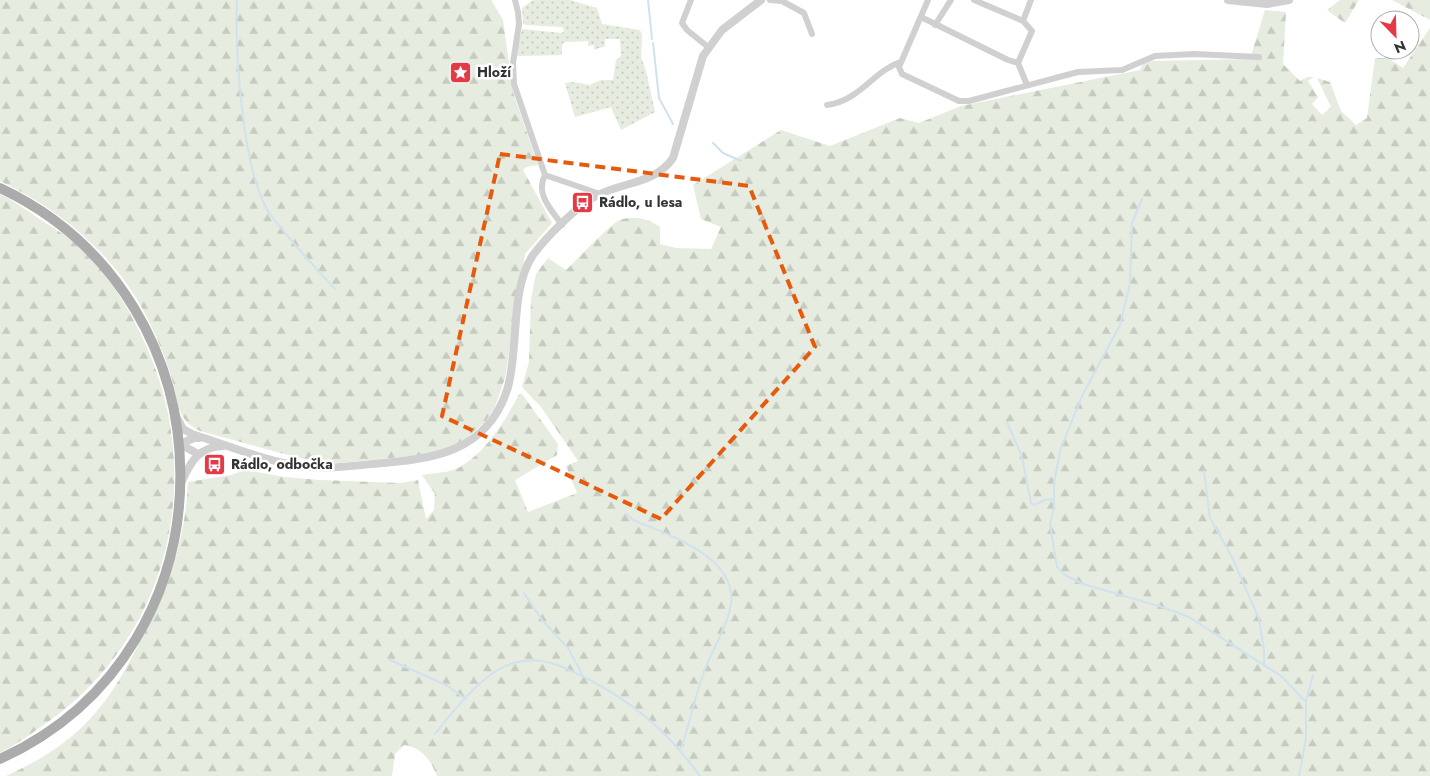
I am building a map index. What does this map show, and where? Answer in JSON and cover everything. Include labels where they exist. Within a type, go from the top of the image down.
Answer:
[{"type":"main road","points":[[0,188],[34,206],[69,231],[93,254],[117,282],[135,308],[165,376],[175,414],[180,444],[182,482],[178,525],[163,581],[146,621],[124,655],[94,692],[68,717],[41,736],[0,759]]},
{"type":"street","points":[[515,0],[518,24],[513,63],[514,84],[545,175],[541,182],[542,195],[562,225]]},
{"type":"street","points":[[691,0],[682,23],[687,30],[708,47]]},
{"type":"street","points":[[175,414],[186,432],[288,464],[338,468],[434,457],[454,450],[473,438],[492,418],[506,390],[515,354],[523,276],[534,254],[562,225],[600,194],[648,178],[668,164],[673,158],[696,76],[708,47],[722,30],[761,0]]},
{"type":"street","points":[[770,0],[782,1],[804,13],[812,34]]},
{"type":"street","points":[[928,0],[899,67],[902,74],[959,101],[969,101],[1078,72],[1122,70],[1155,56],[1194,54],[1259,57]]},
{"type":"street","points":[[935,25],[951,0]]},
{"type":"street","points":[[974,0],[1023,21],[1032,31],[1018,63],[1027,86]]},
{"type":"street","points":[[1023,21],[1031,0]]},
{"type":"street","points":[[1228,0],[1266,4],[1289,0]]},
{"type":"street","points":[[921,17],[1008,60],[1018,63]]},
{"type":"street","points":[[827,105],[848,98],[866,87],[893,65],[901,62]]},
{"type":"street","points":[[545,175],[600,194]]},
{"type":"street","points":[[180,444],[194,438],[204,438]]},
{"type":"street","points":[[180,444],[198,454]]},
{"type":"street","points":[[182,482],[189,464],[198,454],[209,448],[230,446]]},
{"type":"highlighted area","points":[[500,154],[749,186],[815,347],[661,519],[442,416]]},
{"type":"green space","points":[[0,0],[491,0],[503,20],[513,92],[538,165],[526,167],[523,170],[552,223],[525,254],[505,378],[495,407],[485,422],[465,439],[441,453],[329,464],[295,457],[200,431],[189,424],[179,409],[168,367],[150,323],[141,306],[114,267],[98,249],[61,217],[0,181]]},
{"type":"green space","points":[[533,0],[570,0],[597,8],[602,24],[640,30],[642,35],[641,57],[655,112],[621,130],[611,107],[575,117],[565,83],[573,82],[590,85],[601,80],[613,80],[616,60],[621,56],[620,39],[605,39],[605,46],[594,50],[594,45],[588,46],[588,41],[565,42],[562,44],[562,55],[518,56],[516,54],[522,29],[562,33],[564,31],[563,27],[525,25],[523,23],[522,8]]},
{"type":"green space","points":[[1340,0],[1359,0],[1345,23],[1327,10]]},
{"type":"green space","points":[[1392,0],[1430,0],[1430,20],[1420,15],[1420,10],[1411,10]]},
{"type":"green space","points":[[1265,10],[1286,12],[1283,64],[1300,81],[1307,77],[1314,77],[1308,81],[1318,97],[1312,104],[1322,115],[1331,107],[1317,78],[1330,82],[1341,111],[1356,125],[1367,118],[1375,60],[1391,60],[1403,68],[1408,60],[1420,60],[1420,43],[1430,28],[1430,776],[437,776],[425,755],[415,748],[404,745],[395,754],[392,776],[6,776],[44,756],[71,737],[96,713],[116,684],[145,633],[172,571],[183,528],[188,482],[231,475],[245,470],[284,477],[320,480],[401,483],[418,480],[426,519],[434,510],[435,494],[422,475],[451,470],[469,461],[494,435],[519,394],[522,394],[558,444],[557,455],[515,480],[528,512],[577,493],[566,466],[578,461],[541,407],[522,387],[529,362],[531,299],[536,274],[548,258],[566,270],[616,222],[631,218],[646,220],[660,227],[660,244],[676,248],[711,249],[721,227],[701,219],[693,185],[781,130],[830,146],[900,118],[919,123],[961,106],[1140,70],[1142,65],[1151,61],[1250,59]]},
{"type":"green space","points":[[0,194],[70,239],[82,249],[103,272],[129,311],[143,339],[163,392],[173,446],[173,501],[164,554],[146,604],[119,651],[83,693],[38,729],[0,753]]},
{"type":"waterway","points":[[237,0],[237,49],[242,111],[253,171],[260,195],[277,224],[335,289]]},
{"type":"waterway","points":[[648,0],[652,39]]},
{"type":"waterway","points":[[653,43],[659,98],[673,124]]},
{"type":"waterway","points":[[713,143],[723,153],[741,161]]},
{"type":"waterway","points":[[1142,199],[1132,223],[1130,284],[1120,325],[1082,396],[1061,448],[1054,482],[1054,508],[1050,524],[1057,567],[1065,575],[1083,584],[1162,607],[1189,617],[1281,676],[1306,702],[1306,739],[1299,776]]},
{"type":"waterway","points":[[1007,422],[1022,457],[1031,503],[1034,505],[1045,500],[1054,499]]},
{"type":"waterway","points":[[1204,471],[1210,518],[1232,557],[1259,619],[1264,650],[1264,666]]},
{"type":"waterway","points":[[626,514],[633,520],[683,541],[700,551],[714,562],[725,576],[731,591],[728,618],[703,675],[681,748]]},
{"type":"waterway","points":[[524,593],[542,620],[568,648],[583,676]]},
{"type":"waterway","points":[[388,659],[446,685],[466,699]]},
{"type":"waterway","points":[[435,734],[470,692],[492,674],[514,663],[533,660],[542,661],[560,666],[586,678],[620,698],[663,732],[700,776]]},
{"type":"waterway","points":[[1306,701],[1313,675]]},
{"type":"place","name":"Hloží","points":[[461,72]]},
{"type":"place","name":"Rádlo, u lesa","points":[[583,202]]},
{"type":"place","name":"Rádlo, odbočka","points":[[215,464]]}]
